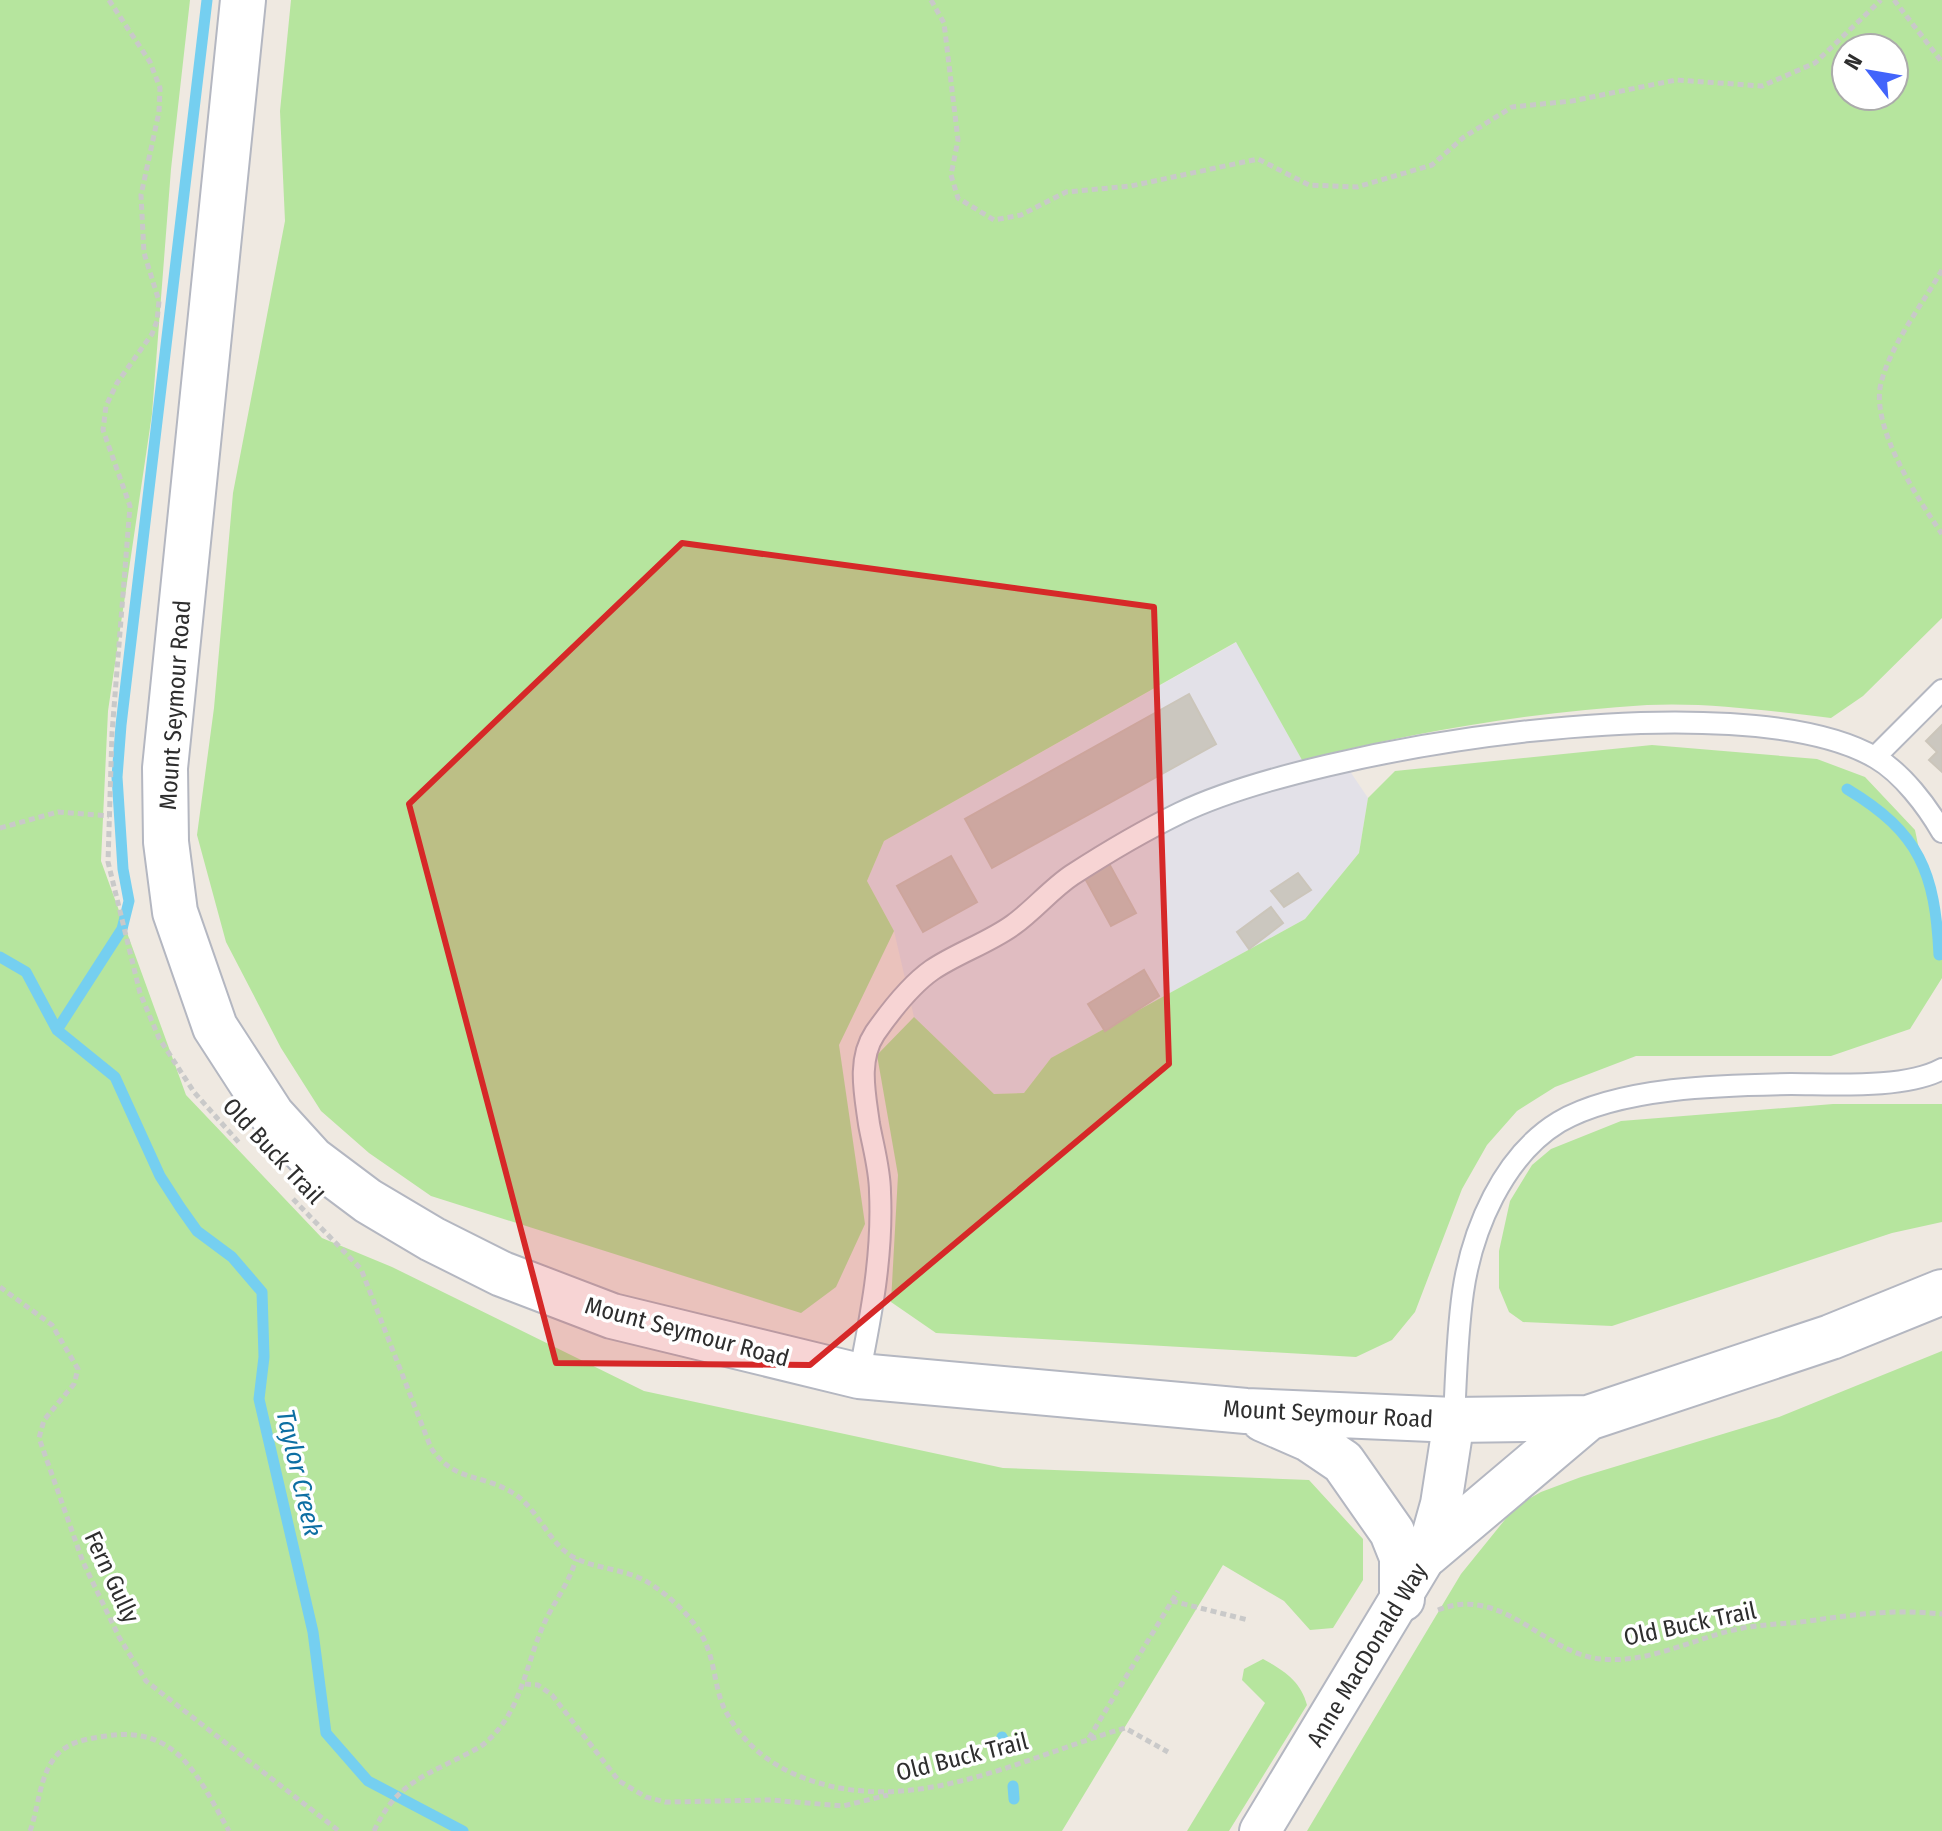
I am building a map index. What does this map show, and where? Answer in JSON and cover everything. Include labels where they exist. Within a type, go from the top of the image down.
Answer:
[{"type":"street","name":"Mount Seymour Road","points":[[243,0],[165,768],[166,842],[175,912],[215,1027],[272,1115],[312,1159],[368,1201],[432,1239],[502,1274],[612,1316],[859,1376],[1246,1411],[1454,1420],[1588,1418],[1831,1337],[1942,1292]]},
{"type":"street","points":[[1246,1411],[1309,1439],[1343,1462],[1392,1532],[1402,1557],[1415,1609]]},
{"type":"street","points":[[1427,1554],[1588,1418]]},
{"type":"street","name":"Anne MacDonald Way","points":[[1260,1831],[1415,1609],[1441,1504],[1454,1420]]},
{"type":"lane","points":[[1875,757],[1942,690]]},
{"type":"lane","points":[[859,1376],[876,1290],[880,1191],[864,1092],[868,1047],[876,1032],[929,972],[1013,925],[1070,876],[1181,812],[1272,781],[1409,748],[1653,721],[1749,725],[1814,736],[1875,757],[1900,777],[1942,832]]},
{"type":"lane","points":[[1454,1420],[1463,1290],[1481,1223],[1513,1164],[1535,1140],[1560,1121],[1600,1105],[1642,1097],[1741,1084],[1892,1080],[1942,1069]]},
{"type":"path","name":"Old Buck Trail","points":[[109,0],[150,62],[160,88],[159,112],[141,195],[144,253],[159,301],[157,321],[152,334],[117,383],[106,406],[103,430],[130,506],[112,733],[108,862],[140,993],[159,1038],[194,1092],[242,1146]]},
{"type":"path","points":[[931,0],[944,23],[957,124],[958,140],[951,175],[954,187],[958,198],[994,220],[1021,215],[1066,192],[1131,186],[1258,159],[1309,185],[1357,187],[1432,165],[1464,137],[1512,107],[1572,101],[1676,80],[1762,86],[1815,63],[1881,0]]},
{"type":"path","points":[[1894,0],[1942,62]]},
{"type":"path","points":[[1942,270],[1885,371],[1879,393],[1889,440],[1942,534]]},
{"type":"path","points":[[0,828],[58,812],[109,816]]},
{"type":"path","name":"Old Buck Trail","points":[[285,1190],[361,1269],[431,1448],[441,1463],[454,1473],[487,1481],[514,1493],[535,1513],[559,1546],[576,1559],[605,1565],[649,1583],[682,1611],[706,1643],[724,1707],[744,1739],[763,1757],[790,1773],[827,1787],[892,1794],[1015,1766],[1125,1728],[1168,1752]]},
{"type":"path","name":"Fern Gully","points":[[0,1287],[12,1292],[52,1325],[78,1369],[74,1384],[44,1420],[39,1438],[41,1448],[83,1562],[119,1637],[146,1681],[339,1831]]},
{"type":"path","points":[[374,1831],[391,1799],[413,1781],[483,1745],[498,1731],[525,1684],[544,1623],[571,1576],[576,1559]]},
{"type":"path","points":[[1089,1738],[1178,1591]]},
{"type":"path","points":[[1172,1601],[1248,1620]]},
{"type":"path","name":"Old Buck Trail","points":[[1415,1609],[1436,1611],[1454,1603],[1496,1609],[1533,1626],[1573,1652],[1601,1659],[1640,1657],[1742,1628],[1861,1611],[1942,1614]]},
{"type":"path","points":[[525,1684],[538,1685],[552,1695],[619,1781],[646,1797],[665,1802],[771,1800],[843,1806],[866,1804],[892,1794]]},
{"type":"path","points":[[30,1831],[45,1775],[57,1755],[79,1740],[133,1732],[166,1744],[189,1763],[229,1831]]},
{"type":"highlighted area","points":[[682,543],[1154,607],[1169,1064],[810,1365],[556,1363],[409,804]]},
{"type":"shaded area","points":[[1237,642],[1302,760],[1337,752],[1368,798],[1359,853],[1305,919],[1051,1058],[1024,1093],[994,1094],[914,1017],[894,931],[867,881],[884,841]]},
{"type":"green space","points":[[0,0],[190,0],[171,169],[152,414],[108,711],[101,861],[186,1095],[322,1238],[392,1267],[644,1391],[1003,1468],[1309,1480],[1363,1539],[1363,1580],[1333,1628],[1310,1630],[1284,1601],[1223,1565],[1062,1831],[0,1831]]},
{"type":"green space","points":[[291,0],[1942,0],[1942,618],[1863,696],[1831,718],[1693,705],[1604,708],[1473,725],[1302,760],[1236,642],[884,841],[867,881],[894,931],[839,1045],[865,1224],[836,1287],[801,1313],[431,1196],[369,1153],[321,1111],[281,1048],[226,942],[197,835],[214,708],[233,493],[285,221],[280,111]]},
{"type":"green space","points":[[1652,745],[1817,759],[1865,777],[1915,830],[1942,960],[1942,978],[1910,1029],[1831,1056],[1636,1056],[1555,1087],[1517,1111],[1487,1145],[1462,1189],[1415,1312],[1392,1340],[1356,1357],[936,1333],[891,1302],[898,1175],[877,1055],[914,1017],[994,1094],[1024,1093],[1051,1058],[1305,919],[1359,853],[1368,798],[1395,771]]},
{"type":"green space","points":[[1833,1104],[1942,1104],[1942,1222],[1892,1233],[1612,1326],[1523,1322],[1509,1312],[1499,1288],[1499,1251],[1510,1201],[1532,1165],[1551,1149],[1621,1121]]},
{"type":"green space","points":[[1942,1351],[1942,1831],[1307,1831],[1461,1574],[1516,1506],[1541,1492],[1581,1477],[1779,1417]]},
{"type":"green space","points":[[1263,1659],[1296,1683],[1307,1705],[1229,1831],[1187,1831],[1265,1703],[1242,1680],[1244,1669]]},
{"type":"building","points":[[1189,694],[1216,744],[992,868],[965,819]]},
{"type":"building","points":[[1942,725],[1942,772],[1929,760],[1937,752],[1926,741]]},
{"type":"building","points":[[951,856],[977,902],[923,932],[897,886]]},
{"type":"building","points":[[1107,860],[1136,913],[1111,926],[1082,873]]},
{"type":"building","points":[[1298,873],[1311,890],[1284,907],[1271,891]]},
{"type":"building","points":[[1271,907],[1283,923],[1249,949],[1237,932]]},
{"type":"building","points":[[1144,970],[1159,996],[1105,1031],[1088,1004]]},
{"type":"waterway","points":[[57,1030],[122,929],[129,901],[123,869],[117,777],[121,725],[207,0]]},
{"type":"waterway","points":[[1847,789],[1892,822],[1919,857],[1933,900],[1939,955]]},
{"type":"waterway","name":"Taylor Creek","points":[[0,957],[26,972],[57,1030],[115,1077],[160,1176],[180,1207],[197,1231],[232,1257],[262,1292],[264,1357],[259,1399],[313,1632],[326,1733],[368,1781],[463,1831]]},
{"type":"waterway","points":[[1002,1737],[1008,1750]]},
{"type":"waterway","points":[[1013,1786],[1014,1799]]}]
